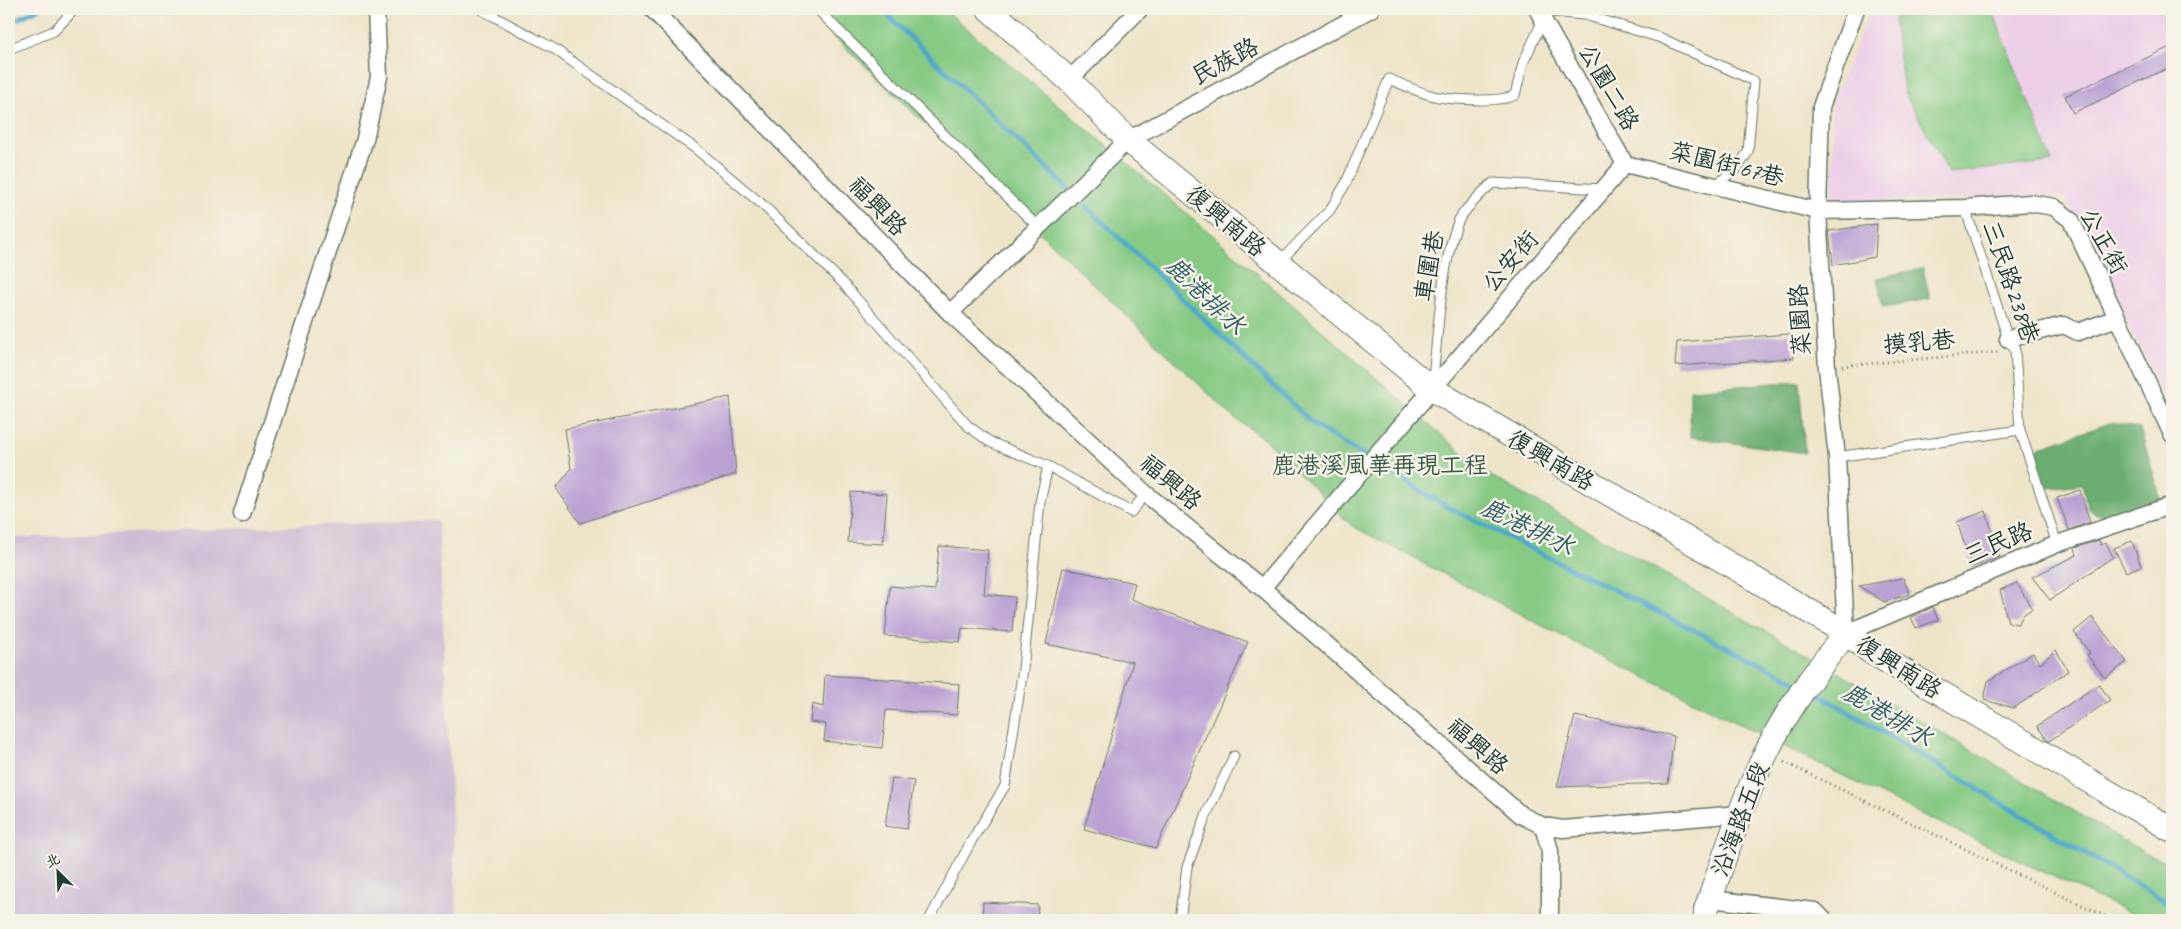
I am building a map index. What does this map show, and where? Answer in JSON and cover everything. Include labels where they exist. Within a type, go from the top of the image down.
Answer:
[{"type":"street","points":[[242,514],[365,139],[379,78],[376,9]]},
{"type":"street","name":"福興路","points":[[652,9],[950,314],[1146,494],[1262,588],[1521,815],[1544,826],[1572,829],[1739,814]]},
{"type":"street","name":"復興南路","points":[[989,9],[1069,80],[1128,140],[1432,389],[2172,830]]},
{"type":"street","points":[[1069,80],[1140,9]]},
{"type":"street","name":"民族路","points":[[950,314],[1128,140],[1371,9]]},
{"type":"street","name":"菜園路","points":[[1846,634],[1837,457],[1826,368],[1818,211],[1821,107],[1856,9]]},
{"type":"street","name":"公園二路","points":[[1539,13],[1625,164]]},
{"type":"street","name":"菜園街67巷","points":[[1625,164],[1717,184],[1818,211]]},
{"type":"street","name":"公安街","points":[[1262,588],[1625,164]]},
{"type":"street","name":"公正街","points":[[1818,211],[1965,208],[2030,203],[2054,207],[2071,220],[2172,434]]},
{"type":"street","points":[[2012,345],[2064,325],[2078,332],[2117,318]]},
{"type":"street","name":"三民路","points":[[1846,634],[2057,544],[2172,505]]},
{"type":"street","name":"沿海路五段","points":[[1708,909],[1739,814],[1766,753],[1783,721],[1812,676],[1846,634]]},
{"type":"street","points":[[1544,826],[1550,851],[1550,920]]},
{"type":"street","points":[[1708,909],[1815,911],[1824,920]]},
{"type":"lane","points":[[9,49],[54,31],[75,9]]},
{"type":"lane","points":[[480,9],[552,48],[696,149],[764,206],[842,282],[968,426],[990,442],[1048,466],[1131,512],[1146,494]]},
{"type":"lane","points":[[817,9],[1039,228]]},
{"type":"lane","points":[[1278,264],[1330,210],[1346,183],[1389,79],[1432,96],[1489,101],[1509,98],[1515,95],[1522,63],[1539,13],[1585,15],[1661,38],[1754,81],[1748,152],[1738,167],[1717,184]]},
{"type":"lane","name":"車圍巷","points":[[1432,389],[1450,250],[1458,220],[1477,200],[1483,190],[1494,183],[1603,189]]},
{"type":"lane","name":"三民路238巷","points":[[1965,208],[2012,345],[2020,430],[2057,544]]},
{"type":"lane","points":[[1837,457],[2020,430]]},
{"type":"lane","points":[[929,920],[972,840],[1005,786],[1023,669],[1040,502],[1048,466]]},
{"type":"lane","points":[[1180,920],[1187,867],[1207,813],[1234,756]]},
{"type":"path","name":"摸乳巷","points":[[1826,368],[2012,345]]},
{"type":"path","points":[[1766,753],[2113,920]]},
{"type":"shaded area","points":[[1871,9],[2161,9],[2172,33],[2172,415],[2064,196],[1833,202],[1832,102]]},
{"type":"shaded area","points":[[438,520],[457,920],[9,920],[9,538]]},
{"type":"green space","name":"鹿港溪風華再現工程","points":[[805,9],[944,9],[1216,238],[1484,472],[1826,665],[2142,851],[2172,865],[2172,920],[2145,920],[1908,808],[1564,637],[1352,526],[1263,438],[1233,417]]},
{"type":"green space","points":[[1910,9],[1992,9],[2052,162],[1949,173],[1904,92],[1894,19]]},
{"type":"green space","points":[[1923,268],[1930,299],[1883,307],[1877,278]]},
{"type":"green space","points":[[1799,381],[1805,453],[1690,437],[1690,390]]},
{"type":"green space","points":[[2113,422],[2140,429],[2161,499],[2106,519],[2088,509],[2082,484],[2039,489],[2038,448]]},
{"type":"building","points":[[2172,46],[2172,66],[2073,113],[2065,96]]},
{"type":"building","points":[[1877,224],[1875,257],[1833,265],[1829,231]]},
{"type":"building","points":[[1790,334],[1794,358],[1675,366],[1677,342]]},
{"type":"building","points":[[730,397],[736,474],[580,523],[556,488],[571,469],[565,429]]},
{"type":"building","points":[[2080,490],[2090,522],[2069,530],[2057,498]]},
{"type":"building","points":[[851,492],[887,494],[883,544],[848,542]]},
{"type":"building","points":[[1986,511],[2000,557],[1972,567],[1957,522]]},
{"type":"building","points":[[2099,540],[2101,545],[2106,543],[2113,557],[2050,600],[2032,577],[2077,555],[2075,548]]},
{"type":"building","points":[[2132,541],[2141,566],[2126,572],[2114,548]]},
{"type":"building","points":[[939,546],[988,550],[984,594],[1015,597],[1012,632],[962,628],[960,642],[885,636],[890,586],[935,590]]},
{"type":"building","points":[[1063,568],[1135,583],[1131,599],[1248,642],[1156,848],[1084,829],[1133,662],[1046,644]]},
{"type":"building","points":[[1903,578],[1910,594],[1884,602],[1859,586]]},
{"type":"building","points":[[2017,583],[2032,609],[2024,614],[2018,624],[2008,622],[2000,590]]},
{"type":"building","points":[[1933,607],[1938,620],[1916,628],[1911,617]]},
{"type":"building","points":[[2092,617],[2127,662],[2105,678],[2087,655],[2090,653],[2074,632]]},
{"type":"building","points":[[2056,650],[2068,671],[2014,708],[1984,700],[1988,681],[2033,653],[2040,664]]},
{"type":"building","points":[[825,675],[959,684],[957,715],[886,710],[882,748],[824,741],[826,724],[810,722],[812,704],[823,707]]},
{"type":"building","points":[[2099,684],[2110,700],[2049,741],[2047,740],[2037,726]]},
{"type":"building","points":[[1575,716],[1674,736],[1668,783],[1557,787]]},
{"type":"building","points":[[892,778],[914,781],[907,829],[885,826]]},
{"type":"building","points":[[983,902],[1038,905],[1037,920],[982,920]]},
{"type":"waterway","name":"鹿港排水","points":[[9,23],[38,9]]},
{"type":"waterway","name":"鹿港排水","points":[[881,9],[1314,425],[1446,506],[1800,683]]},
{"type":"waterway","name":"鹿港排水","points":[[1812,690],[2172,905]]}]
